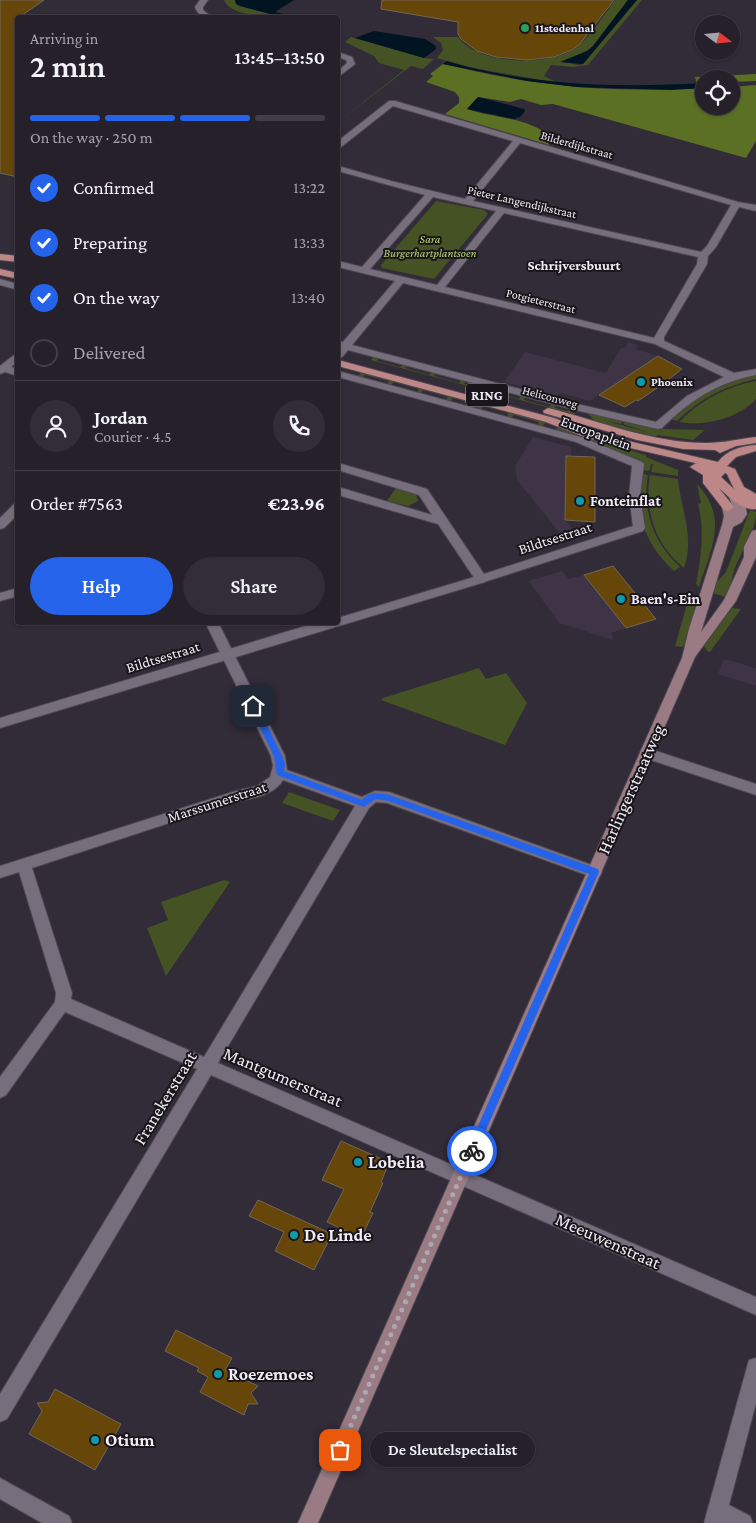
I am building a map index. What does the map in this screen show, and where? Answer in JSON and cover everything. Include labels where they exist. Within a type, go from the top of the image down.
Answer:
[{"type":"main road","points":[[0,257],[15,258]]},
{"type":"main road","points":[[0,272],[15,275]]},
{"type":"main road","name":"Heliconweg","points":[[340,355],[675,444],[705,447],[727,446]]},
{"type":"main road","name":"Heliconweg","points":[[340,364],[550,420],[591,436],[644,448],[656,454],[712,467]]},
{"type":"main road","points":[[756,440],[740,441],[714,454],[709,483],[731,502],[756,507]]},
{"type":"main road","points":[[712,467],[731,455],[756,448]]},
{"type":"main road","points":[[712,467],[731,502]]},
{"type":"main road","points":[[712,467],[731,472],[740,489],[756,499]]},
{"type":"main road","name":"Harlingerstraatweg","points":[[308,1523],[688,658],[695,629],[728,525],[731,502]]},
{"type":"main road","name":"Harlingerstraatweg","points":[[688,658],[730,601],[753,555],[750,547],[756,534]]},
{"type":"street","points":[[204,0],[199,7],[200,11],[206,15]]},
{"type":"street","points":[[340,55],[349,59],[351,64],[340,74]]},
{"type":"street","name":"Bilderdijkstraat","points":[[340,143],[392,103],[736,204],[756,208]]},
{"type":"street","points":[[467,202],[518,140]]},
{"type":"street","name":"Pieter Langendijkstraat","points":[[340,169],[388,184],[703,255]]},
{"type":"street","points":[[364,270],[431,194]]},
{"type":"street","points":[[659,342],[659,337],[702,264],[703,255],[712,247],[736,204]]},
{"type":"street","points":[[439,289],[502,210]]},
{"type":"street","name":"Potgieterstraat","points":[[340,264],[659,342],[733,377]]},
{"type":"street","points":[[342,345],[401,279]]},
{"type":"street","points":[[0,282],[15,286]]},
{"type":"street","name":"Heliconweg","points":[[342,345],[575,407]]},
{"type":"street","points":[[2,370],[15,358]]},
{"type":"street","points":[[2,370],[15,372]]},
{"type":"street","name":"Europaplein","points":[[575,407],[658,426],[695,394],[733,377],[756,372]]},
{"type":"street","name":"Europaplein","points":[[340,375],[580,440],[638,464],[634,498],[639,528]]},
{"type":"street","points":[[575,407],[587,421]]},
{"type":"street","points":[[340,467],[424,492],[441,521],[481,579]]},
{"type":"street","points":[[340,491],[441,521]]},
{"type":"street","points":[[0,525],[15,510]]},
{"type":"street","name":"Bildtsestraat","points":[[340,621],[536,562],[554,554],[639,528]]},
{"type":"street","points":[[0,597],[15,593]]},
{"type":"street","points":[[212,625],[278,756],[281,764],[280,773]]},
{"type":"street","name":"Bildtsestraat","points":[[0,723],[326,625]]},
{"type":"street","points":[[647,753],[756,790]]},
{"type":"street","name":"Marssumerstraat","points":[[0,872],[236,796],[264,789],[271,785],[280,773],[364,804]]},
{"type":"street","points":[[364,804],[375,795],[389,798],[595,872]]},
{"type":"street","name":"Franekerstraat","points":[[0,1412],[364,804]]},
{"type":"street","points":[[0,1090],[62,1004],[64,993],[24,864]]},
{"type":"street","name":"Mantgumerstraat","points":[[62,1004],[73,1007],[460,1176]]},
{"type":"street","name":"Meeuwenstraat","points":[[460,1176],[756,1306]]},
{"type":"street","points":[[743,1523],[715,1517],[751,1406],[756,1367]]},
{"type":"street","points":[[0,1488],[62,1523]]},
{"type":"shaded area","points":[[628,342],[638,345],[636,349],[658,356],[590,401],[560,393],[558,396],[504,382],[525,352],[606,373],[621,348],[625,348]]},
{"type":"shaded area","points":[[533,437],[571,447],[571,456],[566,456],[565,520],[576,533],[563,537],[517,480],[515,466]]},
{"type":"shaded area","points":[[562,571],[569,579],[584,575],[626,628],[611,633],[613,640],[559,623],[529,581]]},
{"type":"shaded area","points":[[724,659],[756,668],[756,686],[718,674]]},
{"type":"green space","points":[[224,0],[235,0],[236,4],[240,6],[274,15],[250,15],[233,9]]},
{"type":"green space","points":[[615,0],[628,0],[593,46],[587,51],[562,62],[583,64],[637,0],[642,0],[588,65],[573,67],[551,65],[544,76],[558,83],[467,67],[437,58],[443,50],[441,43],[433,37],[458,37],[468,46],[496,58],[530,60],[546,59],[561,55],[579,46],[596,27]]},
{"type":"green space","points":[[351,37],[424,58],[434,59],[423,69],[411,66],[340,120],[404,70],[379,63],[374,56],[345,42]]},
{"type":"green space","points":[[443,64],[515,79],[577,87],[632,90],[695,88],[695,115],[740,115],[740,86],[756,85],[756,141],[746,158],[553,104],[541,105],[521,99],[510,102],[478,97],[467,109],[528,124],[546,133],[549,145],[445,114],[459,103],[459,97],[455,92],[426,82],[433,76],[430,74]]},
{"type":"green space","points":[[756,74],[756,81],[740,82],[740,75]]},
{"type":"green space","name":"Sara Burgerhartplantsoen","points":[[436,201],[484,210],[488,214],[434,279],[382,268],[381,265]]},
{"type":"green space","points":[[374,356],[379,357],[377,361],[400,367],[403,364],[407,365],[405,368],[429,375],[432,372],[436,373],[434,376],[459,383],[461,380],[466,381],[464,384],[489,391],[491,387],[495,389],[494,392],[519,399],[521,395],[525,397],[524,400],[549,407],[552,404],[556,405],[555,408],[567,411],[570,408],[576,415],[371,360]]},
{"type":"green space","points":[[361,372],[544,421],[594,440],[646,455],[646,457],[678,470],[678,476],[651,472],[653,464],[651,464],[649,471],[641,470],[556,431],[557,427],[545,423],[542,427],[537,426],[539,422],[514,415],[511,418],[507,417],[508,413],[483,406],[481,410],[476,409],[478,405],[453,398],[450,402],[446,400],[448,397],[423,390],[421,393],[417,392],[419,389],[394,382],[391,385],[387,384],[389,381],[365,375],[362,378],[358,377]]},
{"type":"green space","points":[[756,375],[756,379],[734,385],[713,394],[694,406],[677,421],[670,419],[689,403],[721,385]]},
{"type":"green space","points":[[756,381],[756,399],[741,411],[710,422],[679,422],[696,407],[714,396],[734,387]]},
{"type":"green space","points":[[589,412],[623,421],[621,424],[603,420],[650,433],[623,424],[625,421],[665,429],[705,430],[693,440],[657,435],[656,437],[595,421],[588,414]]},
{"type":"green space","points":[[640,473],[648,475],[648,513],[656,536],[680,567],[674,571],[654,548],[644,526],[640,503]]},
{"type":"green space","points":[[650,475],[678,479],[688,534],[687,557],[684,568],[666,549],[654,526],[650,514]]},
{"type":"green space","points":[[697,484],[707,497],[715,521],[712,546],[699,587],[696,584],[702,534],[698,504],[701,503]]},
{"type":"green space","points":[[396,488],[416,494],[418,501],[408,506],[387,501]]},
{"type":"green space","points":[[750,510],[756,512],[753,528],[733,574],[729,592],[726,597],[713,593],[713,586],[726,572]]},
{"type":"green space","points":[[690,594],[698,598],[685,644],[682,647],[675,646]]},
{"type":"green space","points":[[732,608],[741,609],[710,652],[707,651],[704,646]]},
{"type":"green space","points":[[479,668],[486,679],[506,673],[527,703],[505,745],[381,700],[383,698]]},
{"type":"green space","points":[[289,792],[340,810],[333,821],[282,803]]},
{"type":"green space","points":[[224,880],[230,882],[166,976],[147,928],[168,920],[161,902]]},
{"type":"water","points":[[235,0],[294,0],[275,12],[289,15],[274,15],[236,4]]},
{"type":"water","points":[[628,0],[637,0],[583,64],[560,62],[587,51],[593,46]]},
{"type":"water","points":[[374,31],[425,39],[436,46],[436,49],[424,58],[355,38]]},
{"type":"water","points":[[447,61],[510,76],[542,80],[607,85],[695,84],[695,89],[671,90],[577,87],[527,81],[443,64]]},
{"type":"water","points":[[478,97],[524,109],[525,111],[520,117],[514,119],[467,109]]},
{"type":"building","points":[[0,0],[44,0],[22,15],[15,15],[15,176],[0,173]]},
{"type":"building","name":"11stedenhal","points":[[382,0],[614,0],[580,44],[572,50],[554,57],[527,60],[496,57],[477,51],[461,39],[458,34],[458,22],[381,9]]},
{"type":"building","name":"Phoenix","points":[[658,356],[682,369],[638,401],[636,400],[625,407],[599,395]]},
{"type":"building","name":"Fonteinflat","points":[[566,456],[595,457],[595,522],[565,520]]},
{"type":"building","name":"Baen's-Ein","points":[[613,566],[656,619],[626,628],[584,575]]},
{"type":"building","points":[[341,1141],[384,1160],[388,1165],[381,1182],[383,1183],[370,1212],[373,1213],[361,1238],[327,1222],[344,1189],[322,1180]]},
{"type":"building","name":"De Linde","points":[[258,1200],[332,1234],[314,1270],[275,1251],[284,1232],[249,1216]]},
{"type":"building","name":"Roezemoes","points":[[176,1330],[232,1358],[225,1370],[258,1386],[251,1393],[258,1404],[248,1404],[244,1415],[200,1392],[208,1377],[197,1371],[199,1368],[165,1351]]},
{"type":"building","points":[[55,1389],[121,1424],[95,1470],[29,1434],[42,1411],[37,1403],[48,1402]]},
{"type":"way so far","points":[[340,1450],[472,1151]]},
{"type":"place","name":"11stedenhal","points":[[525,28]]},
{"type":"place","name":"Phoenix","points":[[641,382]]},
{"type":"place","name":"Fonteinflat","points":[[580,501]]},
{"type":"place","name":"Baen's-Ein","points":[[621,599]]},
{"type":"place","name":"Lobelia","points":[[358,1162]]},
{"type":"place","name":"De Linde","points":[[294,1235]]},
{"type":"place","name":"Roezemoes","points":[[218,1374]]},
{"type":"place","name":"Otium","points":[[95,1440]]},
{"type":"place","name":"De Sleutelspecialist","points":[[340,1450]]},
{"type":"district","name":"Schrijversbuurt","points":[[574,265]]},
{"type":"route","points":[[253,706],[278,756],[281,764],[280,773],[364,804],[375,795],[389,798],[595,872],[472,1151]]}]
